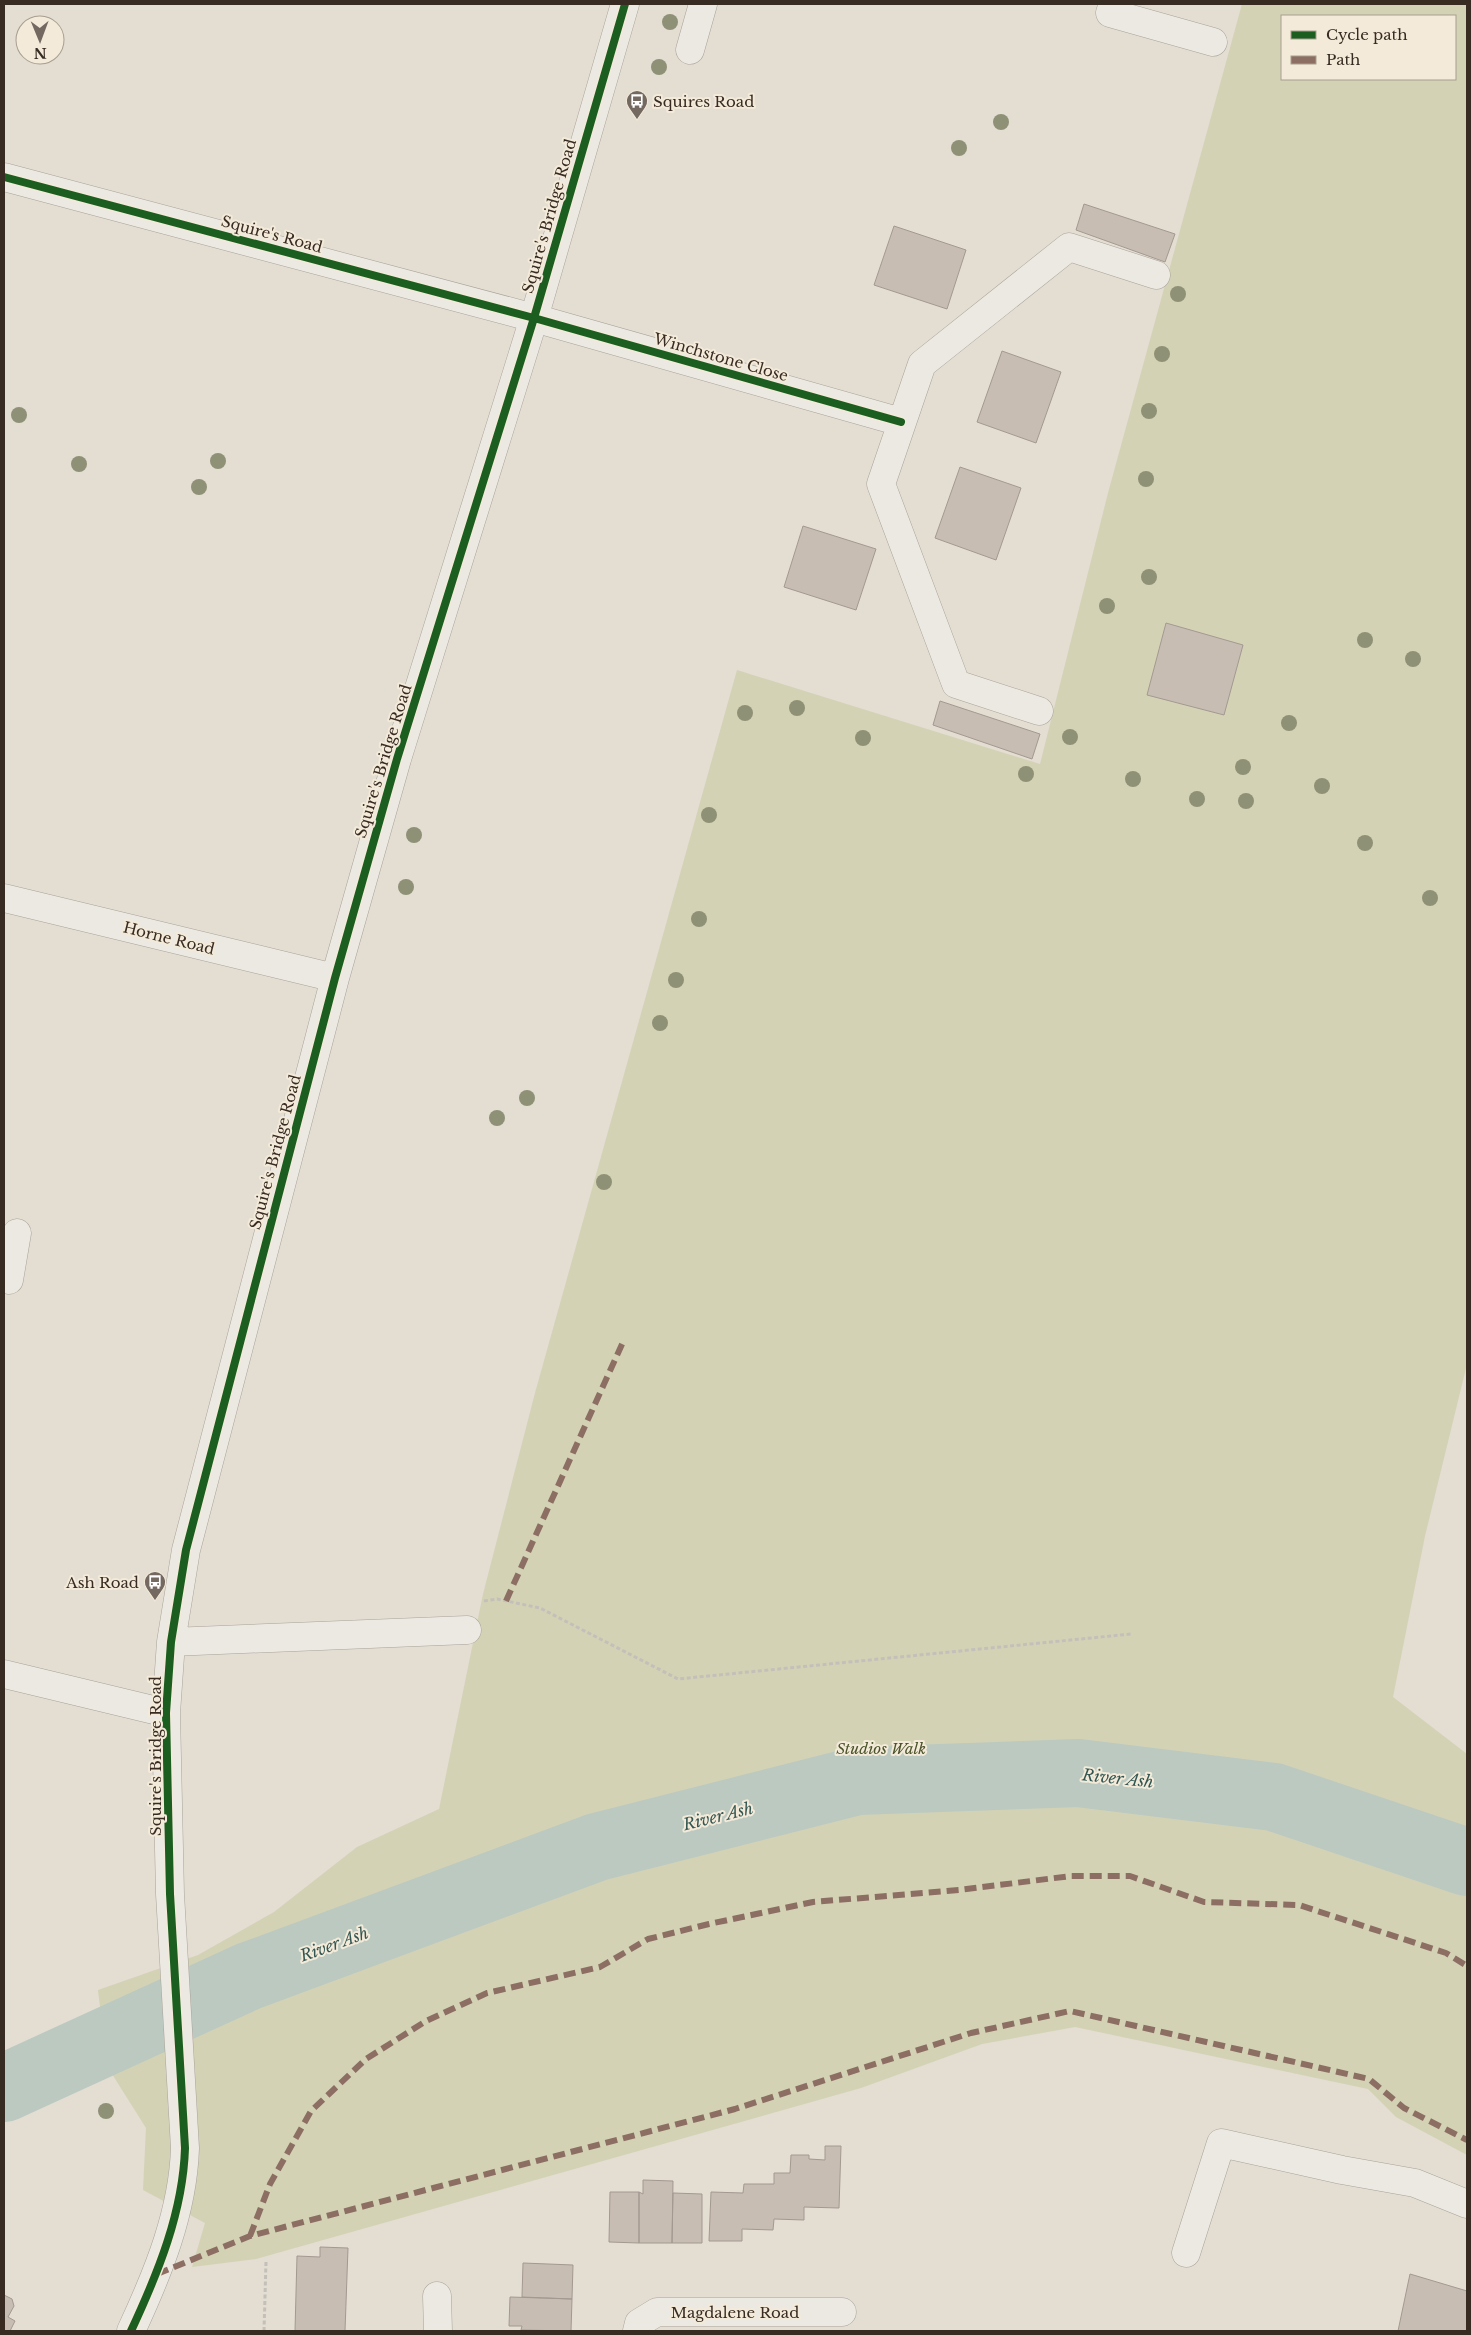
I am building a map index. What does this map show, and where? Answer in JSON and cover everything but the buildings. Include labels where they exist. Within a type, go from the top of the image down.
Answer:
[{"type":"street","name":"Squire's Bridge Road","points":[[131,2331],[157,2274],[175,2217],[184,2177],[185,2148],[170,1894],[166,1713],[170,1642],[188,1541],[335,978],[397,759],[534,318],[625,4]]},
{"type":"street","points":[[690,50],[703,4]]},
{"type":"street","points":[[1112,4],[1110,13],[1213,42]]},
{"type":"street","name":"Squire's Road","points":[[4,177],[534,318]]},
{"type":"street","points":[[1039,711],[956,684],[881,484],[922,364],[1069,247],[1156,275]]},
{"type":"street","name":"Winchstone Close","points":[[534,318],[901,422]]},
{"type":"street","name":"Horne Road","points":[[4,898],[335,978]]},
{"type":"street","points":[[170,1642],[467,1630]]},
{"type":"street","points":[[4,1674],[166,1713]]},
{"type":"street","points":[[1186,2253],[1221,2143],[1342,2170],[1415,2183],[1467,2204]]},
{"type":"street","points":[[437,2296],[438,2331]]},
{"type":"street","name":"Magdalene Road","points":[[637,2331],[640,2323],[657,2312],[842,2312]]},
{"type":"path","points":[[467,1630],[473,1603],[497,1599],[540,1608],[678,1679],[1131,1634]]},
{"type":"path","points":[[264,2331],[266,2262]]},
{"type":"green space","name":"Studios Walk","points":[[1242,4],[1467,4],[1467,1364],[1425,1536],[1393,1697],[1467,1754],[1467,2155],[1396,2117],[1368,2089],[1075,2027],[982,2044],[861,2088],[256,2259],[192,2267],[205,2223],[143,2190],[146,2128],[107,2066],[98,1990],[198,1955],[274,1912],[357,1847],[439,1809],[483,1594],[535,1393],[737,670],[1040,764],[1108,493]]},
{"type":"waterway","name":"River Ash","points":[[4,2088],[249,1976],[597,1847],[857,1781],[1078,1773],[1274,1797],[1467,1862]]},
{"type":"marked path","points":[[506,1601],[623,1342]]},
{"type":"marked path","points":[[250,2236],[270,2184],[311,2111],[366,2059],[426,2021],[487,1993],[600,1967],[648,1939],[709,1924],[813,1902],[959,1890],[1071,1876],[1130,1876],[1204,1902],[1299,1905],[1446,1953],[1467,1966]]},
{"type":"marked path","points":[[157,2274],[250,2236],[735,2109],[971,2033],[1070,2011],[1369,2079],[1404,2108],[1467,2140]]},
{"type":"cycle path","points":[[131,2331],[151,2287],[174,2219],[180,2195],[185,2148],[170,1894],[166,1713],[171,1642],[186,1550],[335,978],[397,759],[534,318],[625,4]]},
{"type":"cycle path","points":[[4,177],[534,318],[901,422]]},
{"type":"place","name":"Squires Road","points":[[637,120]]},
{"type":"place","name":"Ash Road","points":[[155,1601]]}]
